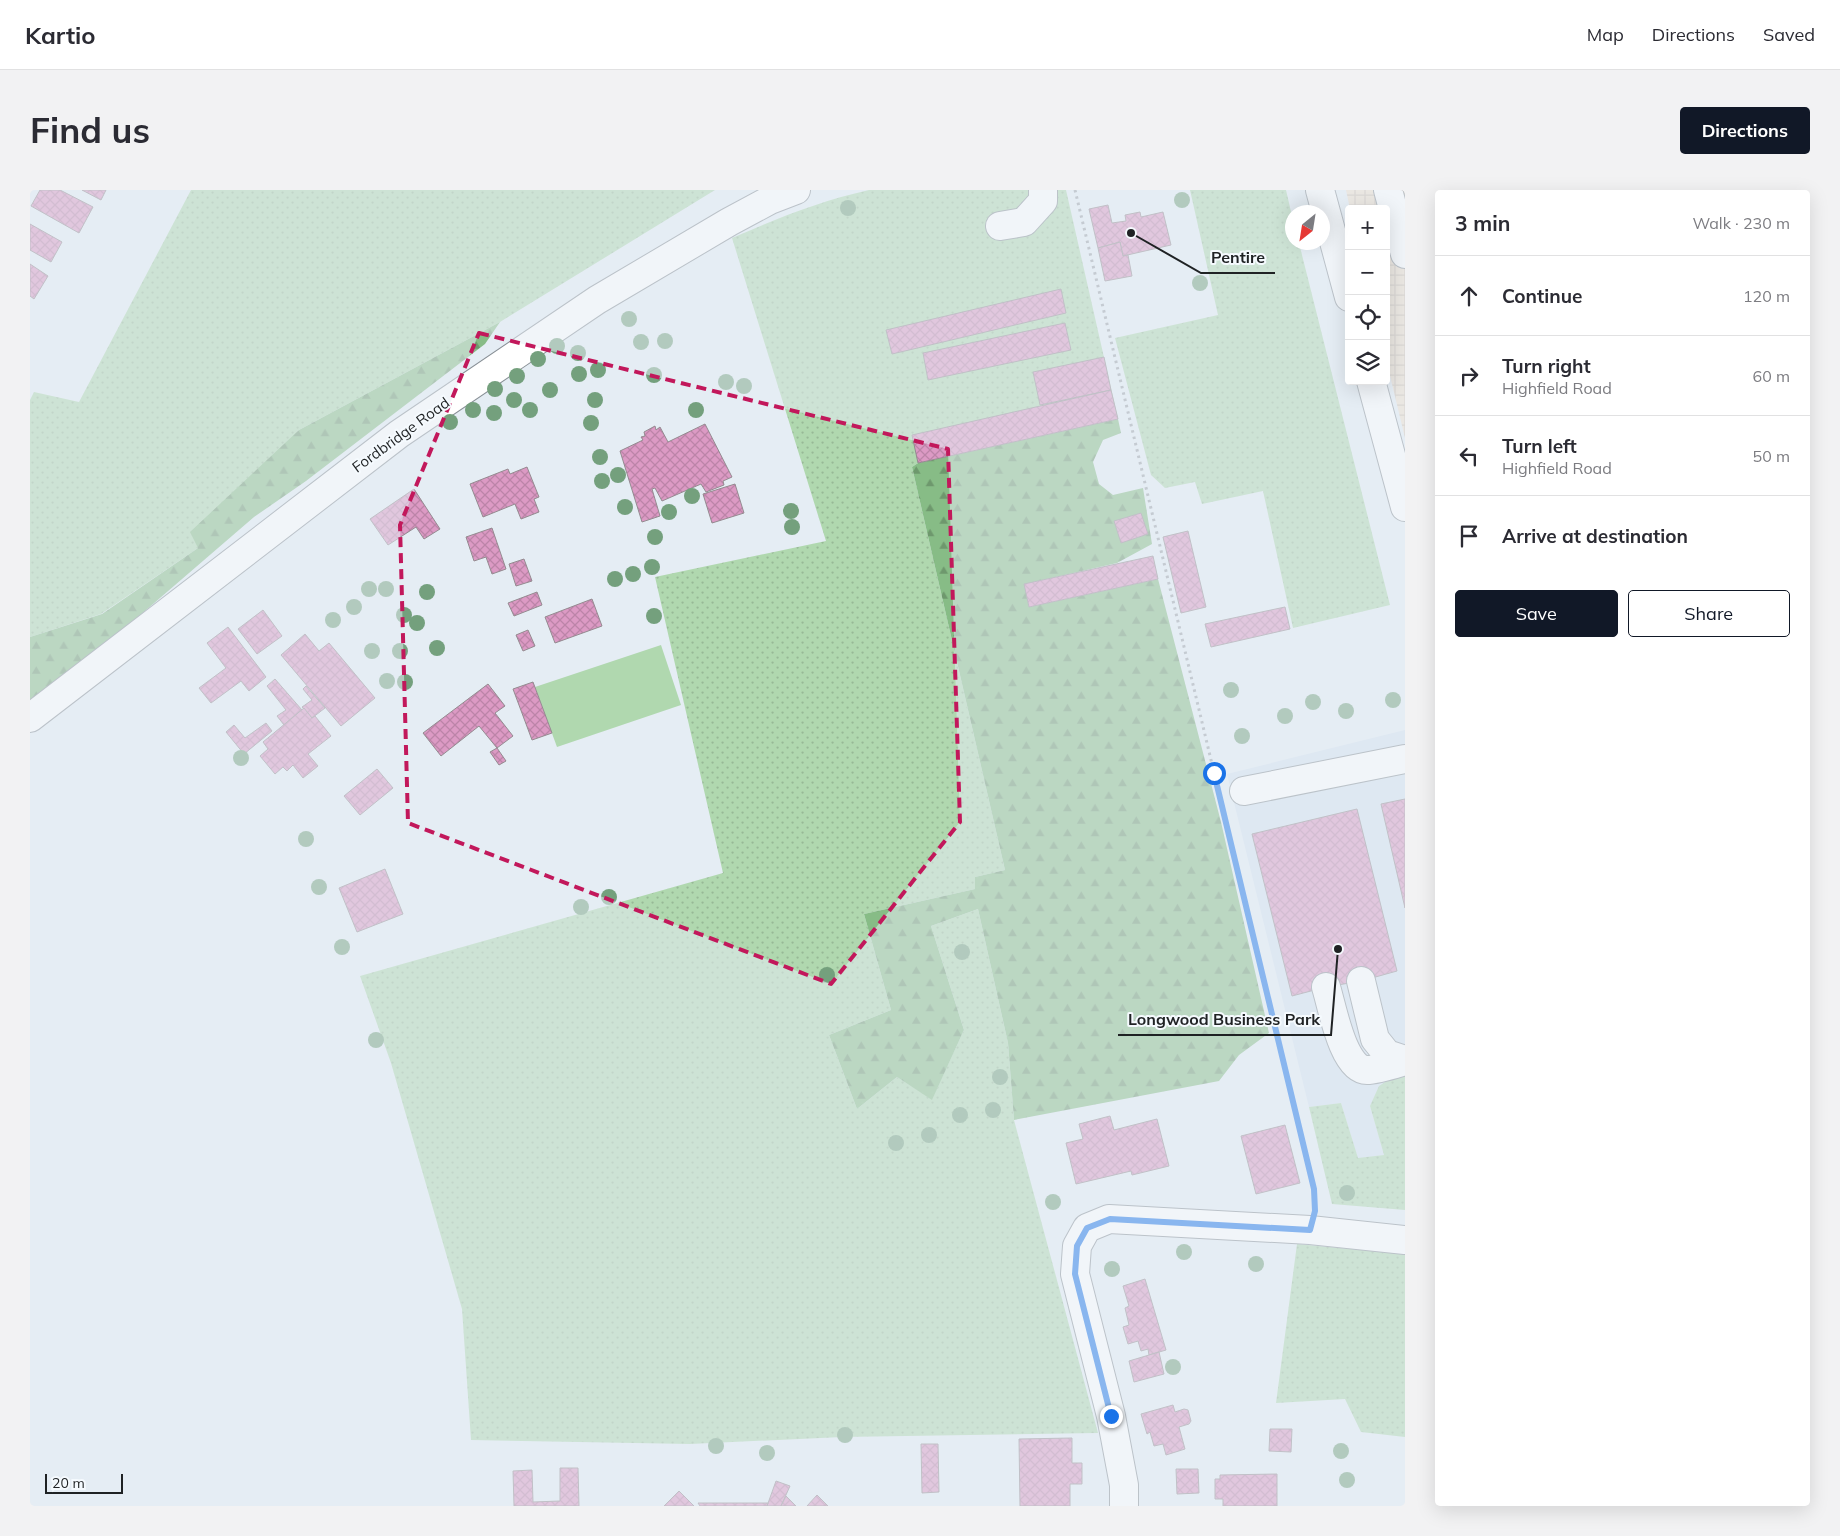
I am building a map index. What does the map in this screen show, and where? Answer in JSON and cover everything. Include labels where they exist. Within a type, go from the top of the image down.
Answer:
[{"type":"street","name":"Fordbridge Road","points":[[30,718],[407,429],[597,300],[729,222],[770,200],[796,190]]},
{"type":"street","points":[[1000,226],[1024,222],[1043,201],[1043,190]]},
{"type":"street","points":[[1320,190],[1348,295]]},
{"type":"street","points":[[1388,190],[1405,254]]},
{"type":"street","points":[[1372,385],[1405,507]]},
{"type":"street","points":[[1228,795],[1405,759]]},
{"type":"street","points":[[1361,981],[1375,1039],[1387,1054],[1405,1060]]},
{"type":"street","points":[[1326,987],[1344,1050],[1355,1065],[1366,1071],[1405,1060]]},
{"type":"street","points":[[1124,1506],[1124,1485],[1111,1416],[1075,1274],[1077,1246],[1087,1228],[1110,1219],[1310,1230],[1405,1240]]},
{"type":"path","points":[[1075,190],[1228,795],[1314,1189],[1315,1211],[1310,1230]]},
{"type":"highlighted area","points":[[479,333],[948,449],[960,822],[831,984],[408,823],[400,525]]},
{"type":"shaded area","points":[[1346,190],[1405,190],[1405,438],[1390,376],[1390,205],[1349,205]]},
{"type":"shaded area","points":[[1405,730],[1405,1074],[1370,1106],[1384,1155],[1358,1159],[1341,1103],[1309,1107],[1227,774]]},
{"type":"green space","points":[[191,190],[715,190],[500,322],[299,430],[198,548],[101,614],[30,637],[30,400],[34,392],[79,402]]},
{"type":"green space","points":[[869,190],[1066,190],[1118,419],[918,463],[912,467],[1005,870],[975,877],[975,889],[864,914],[891,1010],[829,1035],[857,1109],[897,1077],[932,1099],[964,1030],[931,926],[978,909],[1008,1043],[1014,1120],[1098,1433],[842,1437],[690,1444],[471,1440],[462,1309],[391,1063],[360,976],[723,873],[655,577],[826,541],[732,238],[833,199]]},
{"type":"green space","points":[[1190,190],[1286,190],[1289,205],[1285,205],[1285,250],[1301,250],[1390,605],[1293,628],[1263,491],[1202,504],[1195,482],[1165,488],[1151,475],[1115,338],[1218,315]]},
{"type":"green space","points":[[500,322],[485,344],[306,481],[254,517],[30,710],[30,637],[102,614],[198,548],[190,532],[299,430]]},
{"type":"green space","points":[[1118,419],[1121,433],[1103,440],[1093,462],[1099,484],[1113,495],[1143,488],[1152,544],[1117,563],[1025,584],[1029,607],[1158,579],[1221,822],[1269,1033],[1239,1055],[1219,1081],[1014,1120],[1008,1043],[978,909],[931,926],[964,1030],[932,1100],[897,1077],[857,1109],[829,1035],[891,1010],[864,914],[975,889],[975,877],[1005,870],[912,467],[918,463]]},
{"type":"green space","points":[[661,645],[681,705],[557,747],[535,687]]},
{"type":"green space","points":[[1405,1074],[1405,1210],[1332,1204],[1309,1107],[1341,1103],[1358,1158],[1384,1155],[1370,1106],[1379,1086],[1394,1076]]},
{"type":"green space","points":[[1297,1244],[1405,1254],[1405,1437],[1361,1432],[1345,1399],[1276,1403]]},
{"type":"building","points":[[40,190],[60,190],[93,207],[79,233],[31,206]]},
{"type":"building","points":[[82,190],[106,190],[101,200]]},
{"type":"building","points":[[1108,205],[1112,223],[1126,221],[1125,215],[1140,212],[1141,217],[1163,212],[1171,245],[1123,256],[1120,242],[1098,248],[1089,209]]},
{"type":"building","points":[[30,224],[62,242],[51,262],[30,250]]},
{"type":"building","points":[[1120,242],[1123,256],[1128,255],[1132,276],[1105,281],[1098,248]]},
{"type":"building","points":[[30,264],[48,276],[34,299],[30,296]]},
{"type":"building","points":[[1061,289],[1066,313],[892,354],[886,330]]},
{"type":"building","points":[[1065,323],[1071,350],[928,380],[923,353]]},
{"type":"building","points":[[1104,357],[1111,390],[1040,405],[1033,372]]},
{"type":"building","points":[[1111,390],[1118,419],[918,463],[912,435]]},
{"type":"building","points":[[705,424],[732,477],[723,481],[724,485],[706,492],[701,484],[662,501],[655,488],[652,489],[660,516],[642,522],[620,451],[643,440],[641,437],[645,436],[644,432],[655,426],[656,430],[660,427],[668,442]]},
{"type":"building","points":[[527,467],[539,497],[534,499],[539,512],[521,519],[515,504],[483,517],[470,484],[508,469],[510,474]]},
{"type":"building","points":[[735,484],[744,513],[712,523],[703,494]]},
{"type":"building","points":[[414,489],[440,529],[424,539],[416,527],[388,545],[370,519]]},
{"type":"building","points":[[1141,513],[1148,534],[1121,543],[1114,521]]},
{"type":"building","points":[[492,528],[506,569],[492,574],[486,557],[474,561],[466,537]]},
{"type":"building","points":[[1188,531],[1206,607],[1181,613],[1163,537]]},
{"type":"building","points":[[1153,556],[1158,579],[1029,607],[1024,584]]},
{"type":"building","points":[[524,559],[532,581],[516,586],[509,564]]},
{"type":"building","points":[[537,592],[542,605],[514,616],[508,603]]},
{"type":"building","points":[[592,599],[602,626],[555,643],[545,617]]},
{"type":"building","points":[[1285,607],[1290,629],[1211,647],[1205,624]]},
{"type":"building","points":[[263,610],[282,636],[257,654],[238,629]]},
{"type":"building","points":[[228,627],[266,677],[249,691],[241,681],[211,703],[199,688],[226,668],[207,643]]},
{"type":"building","points":[[528,630],[535,646],[523,651],[516,635]]},
{"type":"building","points":[[305,634],[319,651],[329,643],[375,698],[341,726],[281,655]]},
{"type":"building","points":[[275,679],[302,710],[284,725],[277,716],[286,710],[267,686]]},
{"type":"building","points":[[533,682],[552,733],[532,740],[513,689]]},
{"type":"building","points":[[488,684],[505,706],[495,713],[513,736],[497,748],[479,726],[441,756],[423,733]]},
{"type":"building","points":[[306,686],[325,708],[312,718],[302,707],[312,700],[303,689]]},
{"type":"building","points":[[304,708],[312,718],[315,716],[331,736],[308,754],[318,766],[303,778],[293,765],[287,771],[283,767],[275,774],[260,756],[268,749],[263,742]]},
{"type":"building","points":[[266,723],[272,731],[244,754],[226,732],[234,725],[245,738]]},
{"type":"building","points":[[497,748],[506,761],[499,765],[490,752]]},
{"type":"building","points":[[377,769],[393,788],[360,815],[344,796]]},
{"type":"building","points":[[1405,799],[1405,908],[1381,804]]},
{"type":"building","points":[[1357,809],[1397,971],[1292,996],[1252,834]]},
{"type":"building","points":[[385,869],[403,914],[357,932],[339,888]]},
{"type":"building","points":[[1110,1116],[1114,1130],[1157,1119],[1169,1166],[1132,1175],[1131,1171],[1076,1184],[1066,1143],[1083,1139],[1079,1124]]},
{"type":"building","points":[[1285,1125],[1300,1183],[1256,1194],[1241,1136]]},
{"type":"building","points":[[1145,1279],[1166,1350],[1149,1355],[1148,1349],[1141,1351],[1138,1341],[1128,1344],[1123,1327],[1129,1325],[1125,1308],[1129,1306],[1123,1286]]},
{"type":"building","points":[[1159,1352],[1164,1374],[1134,1382],[1129,1361]]},
{"type":"building","points":[[1173,1405],[1175,1412],[1184,1409],[1188,1410],[1191,1421],[1189,1424],[1179,1427],[1185,1449],[1166,1455],[1163,1444],[1154,1446],[1150,1432],[1147,1434],[1141,1414]]},
{"type":"building","points":[[1270,1429],[1292,1429],[1291,1452],[1269,1451]]},
{"type":"building","points":[[1072,1438],[1072,1463],[1082,1463],[1082,1484],[1070,1484],[1070,1506],[1020,1506],[1019,1439]]},
{"type":"building","points":[[921,1444],[938,1444],[939,1492],[922,1493]]},
{"type":"building","points":[[560,1468],[578,1468],[579,1506],[514,1506],[513,1471],[532,1470],[533,1502],[560,1501]]},
{"type":"building","points":[[1176,1469],[1198,1469],[1199,1493],[1177,1494]]},
{"type":"building","points":[[1277,1474],[1277,1506],[1223,1506],[1223,1499],[1215,1499],[1215,1479],[1220,1479],[1220,1475]]},
{"type":"building","points":[[776,1481],[790,1486],[781,1506],[767,1506]]},
{"type":"building","points":[[679,1491],[694,1506],[664,1506]]},
{"type":"building","points":[[817,1495],[828,1506],[807,1506]]},
{"type":"building","points":[[786,1496],[796,1506],[781,1506]]},
{"type":"building","points":[[698,1503],[768,1503],[767,1506],[700,1506]]},
{"type":"place","name":"Pentire","points":[[1131,233]]},
{"type":"place","name":"Longwood Business Park","points":[[1338,949]]},
{"type":"route","points":[[1111,1416],[1075,1274],[1077,1246],[1087,1228],[1110,1219],[1310,1230],[1315,1211],[1314,1189],[1214,773]]}]
